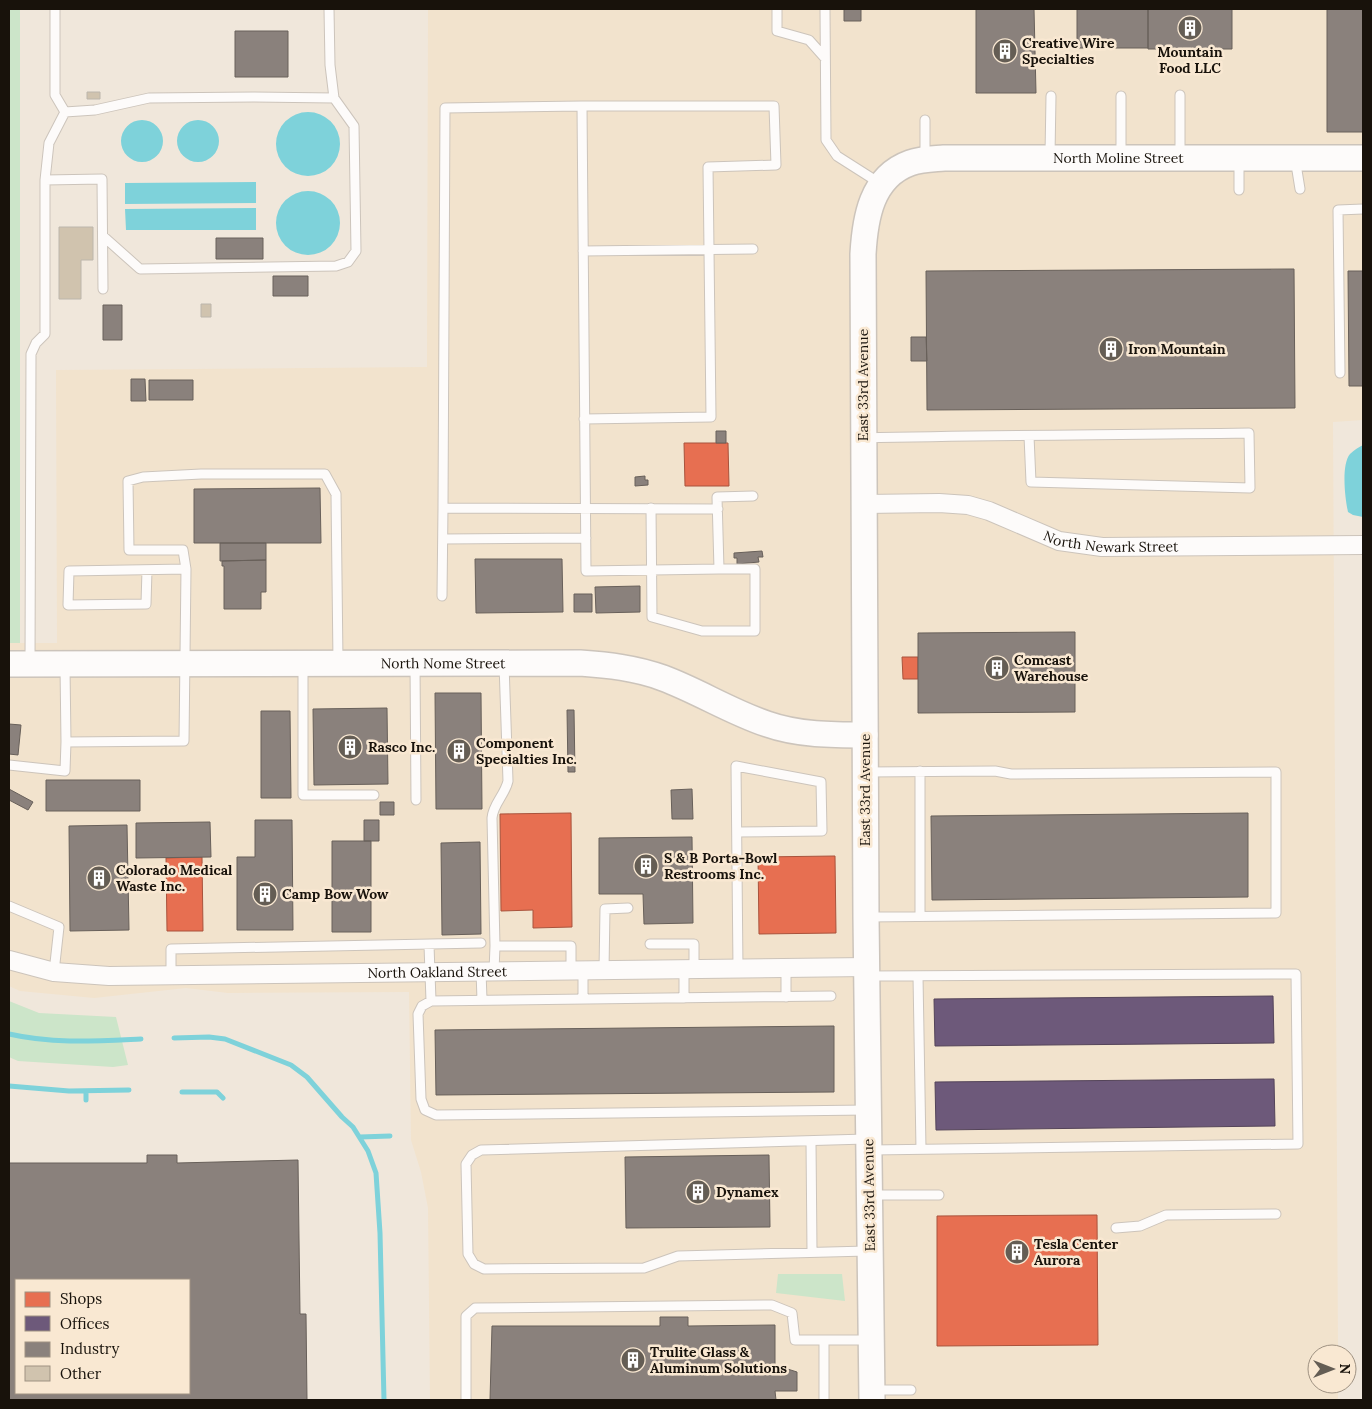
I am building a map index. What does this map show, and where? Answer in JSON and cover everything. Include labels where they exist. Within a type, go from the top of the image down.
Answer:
[{"type":"street","name":"North Moline Street","points":[[881,184],[898,169],[910,163],[926,160],[1363,158]]},
{"type":"street","name":"East 33rd Avenue","points":[[872,1395],[866,917],[864,238],[869,205],[881,184]]},
{"type":"street","name":"North Newark Street","points":[[864,504],[939,503],[968,505],[989,511],[1059,541],[1102,547],[1363,545]]},
{"type":"street","name":"North Nome Street","points":[[20,664],[580,663],[624,668],[662,678],[768,725],[817,734],[865,735]]},
{"type":"street","name":"North Oakland Street","points":[[9,960],[54,972],[101,975],[786,968],[867,972]]},
{"type":"lane","points":[[55,9],[56,95],[65,112]]},
{"type":"lane","points":[[103,236],[140,269],[336,266],[348,262],[356,251],[354,126],[334,98],[330,65],[329,9]]},
{"type":"lane","points":[[777,9],[777,31],[809,40],[825,58]]},
{"type":"lane","points":[[825,9],[826,140],[837,156],[881,184]]},
{"type":"lane","points":[[1180,94],[1180,158]]},
{"type":"lane","points":[[65,112],[95,110],[149,98],[254,96],[334,98]]},
{"type":"lane","points":[[1050,96],[1050,158]]},
{"type":"lane","points":[[1121,96],[1121,158]]},
{"type":"lane","points":[[582,106],[586,571],[652,571],[755,569],[755,631],[702,631],[652,617],[652,571],[651,508]]},
{"type":"lane","points":[[442,596],[445,108],[774,106],[776,165],[708,167],[711,417],[584,419]]},
{"type":"lane","points":[[20,664],[31,362],[36,343],[44,334],[45,180],[49,143],[65,112]]},
{"type":"lane","points":[[925,120],[926,160]]},
{"type":"lane","points":[[1238,158],[1239,190]]},
{"type":"lane","points":[[1295,158],[1300,189]]},
{"type":"lane","points":[[45,180],[102,179],[103,289]]},
{"type":"lane","points":[[1340,373],[1338,210],[1363,210]]},
{"type":"lane","points":[[583,251],[753,249]]},
{"type":"lane","points":[[864,438],[1249,433],[1250,488],[1031,482],[1029,436]]},
{"type":"lane","points":[[66,742],[184,741],[186,570],[183,550],[129,550],[128,481],[143,477],[201,474],[325,474],[336,494],[338,664]]},
{"type":"lane","points":[[719,569],[717,497],[753,496]]},
{"type":"lane","points":[[443,508],[718,509]]},
{"type":"lane","points":[[443,539],[586,538]]},
{"type":"lane","points":[[147,570],[146,604],[68,605],[69,571],[147,570],[186,570]]},
{"type":"lane","points":[[415,663],[416,800]]},
{"type":"lane","points":[[482,1000],[496,946],[492,818],[494,809],[508,782],[504,663]]},
{"type":"lane","points":[[9,765],[65,771],[65,664]]},
{"type":"lane","points":[[303,664],[303,795],[374,795]]},
{"type":"lane","points":[[737,832],[822,831],[821,782],[736,766],[738,969]]},
{"type":"lane","points":[[920,771],[920,916]]},
{"type":"lane","points":[[865,772],[995,771],[1011,774],[1276,772],[1276,913],[866,917]]},
{"type":"lane","points":[[9,906],[59,927],[54,972]]},
{"type":"lane","points":[[604,970],[605,909],[628,908]]},
{"type":"lane","points":[[171,975],[171,949],[480,944]]},
{"type":"lane","points":[[650,944],[694,944],[684,998]]},
{"type":"lane","points":[[429,945],[431,1001]]},
{"type":"lane","points":[[496,946],[571,946],[583,999]]},
{"type":"lane","points":[[786,968],[786,997]]},
{"type":"lane","points":[[867,972],[918,976],[1296,974],[1298,1144],[921,1149],[811,1142],[481,1150],[472,1155],[466,1164],[468,1254],[474,1264],[484,1269],[644,1268],[678,1256],[812,1251],[870,1251]]},
{"type":"lane","points":[[918,976],[921,1149]]},
{"type":"lane","points":[[832,996],[431,1001],[422,1006],[418,1014],[421,1099],[426,1110],[436,1115],[868,1110]]},
{"type":"lane","points":[[811,1142],[812,1251]]},
{"type":"lane","points":[[869,1195],[939,1195]]},
{"type":"lane","points":[[1116,1228],[1140,1226],[1166,1215],[1276,1214]]},
{"type":"lane","points":[[466,1400],[466,1316],[474,1308],[772,1305],[792,1313],[795,1340],[871,1340]]},
{"type":"lane","points":[[824,1341],[824,1400]]},
{"type":"lane","points":[[872,1395],[911,1390]]},
{"type":"shaded area","points":[[428,9],[1363,9],[1363,420],[1333,422],[1338,1344],[1307,1344],[1307,1394],[1338,1394],[1338,1400],[430,1400],[428,1208],[421,1172],[411,1140],[409,992],[228,993],[186,988],[94,998],[20,991],[9,986],[9,643],[57,643],[56,370],[427,367]]},
{"type":"green space","points":[[9,9],[20,9],[20,643],[9,643]]},
{"type":"green space","points":[[9,1001],[39,1013],[116,1017],[128,1065],[113,1067],[18,1061],[9,1057]]},
{"type":"green space","points":[[778,1274],[842,1274],[845,1301],[776,1293]]},
{"type":"water","points":[[308,112],[320,114],[331,121],[338,132],[340,144],[338,156],[331,167],[320,174],[308,176],[296,174],[285,167],[278,156],[276,144],[278,132],[285,121],[296,114]]},
{"type":"water","points":[[138,120],[146,120],[157,126],[163,141],[157,156],[146,162],[138,162],[127,156],[121,145],[121,137],[127,126]]},
{"type":"water","points":[[194,120],[202,120],[213,126],[219,141],[213,156],[202,162],[194,162],[183,156],[177,145],[177,137],[183,126]]},
{"type":"water","points":[[256,182],[256,203],[125,204],[125,183]]},
{"type":"water","points":[[308,191],[320,193],[331,200],[338,211],[340,223],[338,235],[331,246],[320,253],[308,255],[296,253],[285,246],[278,235],[276,223],[278,211],[285,200],[296,193]]},
{"type":"water","points":[[256,208],[256,230],[126,230],[125,209]]},
{"type":"water","points":[[1363,445],[1363,517],[1348,512],[1344,482],[1347,459],[1350,454]]},
{"type":"building: Shops","points":[[684,443],[728,443],[729,486],[685,486]]},
{"type":"building: Shops","points":[[902,657],[918,657],[918,679],[903,679]]},
{"type":"building: Shops","points":[[571,813],[572,927],[533,928],[533,910],[501,911],[500,814]]},
{"type":"building: Shops","points":[[835,856],[836,933],[759,934],[758,857]]},
{"type":"building: Shops","points":[[202,857],[203,931],[167,931],[166,858]]},
{"type":"building: Shops","name":"Tesla Center Aurora","points":[[1097,1215],[1098,1345],[937,1346],[937,1216]]},
{"type":"building: Offices","points":[[1273,996],[1274,1043],[935,1046],[934,999]]},
{"type":"building: Offices","points":[[1274,1079],[1275,1126],[936,1130],[935,1082]]},
{"type":"building: Industry","points":[[844,9],[861,9],[861,21],[844,21]]},
{"type":"building: Industry","name":"Creative Wire Specialties","points":[[976,9],[1034,9],[1036,93],[976,93]]},
{"type":"building: Industry","name":"Mountain Food LLC","points":[[1077,9],[1148,9],[1148,48],[1077,48]]},
{"type":"building: Industry","name":"Mountain Food LLC","points":[[1148,9],[1232,9],[1232,49],[1148,49]]},
{"type":"building: Industry","points":[[1327,9],[1363,9],[1363,132],[1327,132]]},
{"type":"building: Industry","points":[[235,31],[288,31],[288,77],[235,77]]},
{"type":"building: Industry","points":[[216,238],[263,238],[263,259],[216,259]]},
{"type":"building: Industry","name":"Iron Mountain","points":[[1294,269],[1295,408],[927,410],[926,271]]},
{"type":"building: Industry","points":[[1348,271],[1363,271],[1363,386],[1349,386]]},
{"type":"building: Industry","points":[[273,276],[308,276],[308,296],[273,296]]},
{"type":"building: Industry","points":[[103,305],[122,305],[122,340],[103,340]]},
{"type":"building: Industry","points":[[911,337],[926,337],[927,361],[911,361]]},
{"type":"building: Industry","points":[[131,379],[145,379],[146,401],[131,401]]},
{"type":"building: Industry","points":[[149,380],[193,380],[193,400],[149,400]]},
{"type":"building: Industry","points":[[716,431],[726,431],[726,443],[716,443]]},
{"type":"building: Industry","points":[[645,476],[645,480],[648,480],[648,485],[635,486],[635,477]]},
{"type":"building: Industry","points":[[320,488],[321,543],[194,543],[194,489]]},
{"type":"building: Industry","points":[[220,543],[266,543],[266,560],[220,561]]},
{"type":"building: Industry","points":[[762,551],[763,557],[758,557],[759,562],[737,564],[737,558],[734,558],[734,553]]},
{"type":"building: Industry","points":[[475,559],[562,559],[563,612],[476,613]]},
{"type":"building: Industry","points":[[266,560],[266,592],[261,592],[261,609],[224,609],[224,566],[222,566],[222,561]]},
{"type":"building: Industry","points":[[640,586],[640,612],[596,613],[595,587]]},
{"type":"building: Industry","points":[[574,594],[592,594],[592,612],[574,612]]},
{"type":"building: Industry","name":"Comcast Warehouse","points":[[1075,632],[1075,712],[918,713],[918,633]]},
{"type":"building: Industry","name":"Component Specialties Inc.","points":[[435,693],[481,693],[482,809],[436,809]]},
{"type":"building: Industry","name":"Rasco Inc.","points":[[387,708],[388,784],[314,785],[313,709]]},
{"type":"building: Industry","points":[[567,710],[574,710],[575,772],[568,772]]},
{"type":"building: Industry","points":[[261,711],[290,711],[291,798],[261,798]]},
{"type":"building: Industry","points":[[9,724],[21,725],[18,755],[9,754]]},
{"type":"building: Industry","points":[[46,780],[140,780],[140,811],[46,811]]},
{"type":"building: Industry","points":[[9,789],[33,802],[28,810],[9,800]]},
{"type":"building: Industry","points":[[692,789],[693,819],[672,819],[671,790]]},
{"type":"building: Industry","points":[[380,802],[394,802],[394,815],[380,815]]},
{"type":"building: Industry","points":[[1248,813],[1248,897],[932,900],[931,816]]},
{"type":"building: Industry","name":"Camp Bow Wow","points":[[255,820],[292,820],[293,930],[237,930],[237,857],[255,857]]},
{"type":"building: Industry","points":[[364,820],[379,820],[379,841],[364,841]]},
{"type":"building: Industry","points":[[210,822],[211,857],[136,858],[136,823]]},
{"type":"building: Industry","name":"Colorado Medical Waste Inc.","points":[[127,825],[129,930],[70,931],[69,826]]},
{"type":"building: Industry","name":"S & B Porta-Bowl Restrooms Inc.","points":[[692,837],[693,923],[644,924],[643,894],[599,894],[599,838]]},
{"type":"building: Industry","points":[[332,841],[371,841],[371,932],[332,932]]},
{"type":"building: Industry","points":[[480,842],[481,934],[442,935],[441,843]]},
{"type":"building: Industry","points":[[834,1026],[834,1092],[436,1095],[435,1030]]},
{"type":"building: Industry","points":[[147,1155],[177,1155],[177,1163],[298,1160],[300,1314],[306,1314],[307,1400],[9,1400],[9,1163],[147,1163]]},
{"type":"building: Industry","name":"Dynamex","points":[[769,1155],[770,1227],[626,1228],[625,1157]]},
{"type":"building: Industry","name":"Trulite Glass & Aluminum Solutions","points":[[660,1317],[688,1317],[688,1326],[775,1325],[775,1365],[797,1372],[797,1391],[775,1391],[776,1400],[490,1400],[492,1326],[660,1326]]},
{"type":"building: Other","points":[[87,92],[100,92],[100,99],[87,99]]},
{"type":"building: Other","points":[[59,227],[93,227],[93,260],[81,260],[81,299],[59,299]]},
{"type":"building: Other","points":[[201,304],[211,304],[211,317],[201,317]]},
{"type":"waterway","points":[[9,1034],[58,1041],[141,1039]]},
{"type":"waterway","points":[[174,1038],[209,1037],[225,1039],[291,1065],[307,1077],[353,1127],[368,1151],[376,1173],[380,1233],[384,1400]]},
{"type":"waterway","points":[[9,1086],[69,1091],[129,1090]]},
{"type":"waterway","points":[[86,1092],[86,1100]]},
{"type":"waterway","points":[[182,1092],[217,1092],[223,1098]]},
{"type":"waterway","points":[[360,1137],[390,1136]]},
{"type":"place","name":"Mountain Food LLC","points":[[1190,28]]},
{"type":"place","name":"Creative Wire Specialties","points":[[1005,51]]},
{"type":"place","name":"Iron Mountain","points":[[1111,349]]},
{"type":"place","name":"Comcast Warehouse","points":[[997,668]]},
{"type":"place","name":"Rasco Inc.","points":[[350,747]]},
{"type":"place","name":"Component Specialties Inc.","points":[[459,751]]},
{"type":"place","name":"S & B Porta-Bowl Restrooms Inc.","points":[[646,866]]},
{"type":"place","name":"Colorado Medical Waste Inc.","points":[[99,878]]},
{"type":"place","name":"Camp Bow Wow","points":[[265,894]]},
{"type":"place","name":"Dynamex","points":[[698,1192]]},
{"type":"place","name":"Tesla Center Aurora","points":[[1017,1252]]},
{"type":"place","name":"Trulite Glass & Aluminum Solutions","points":[[633,1360]]}]
